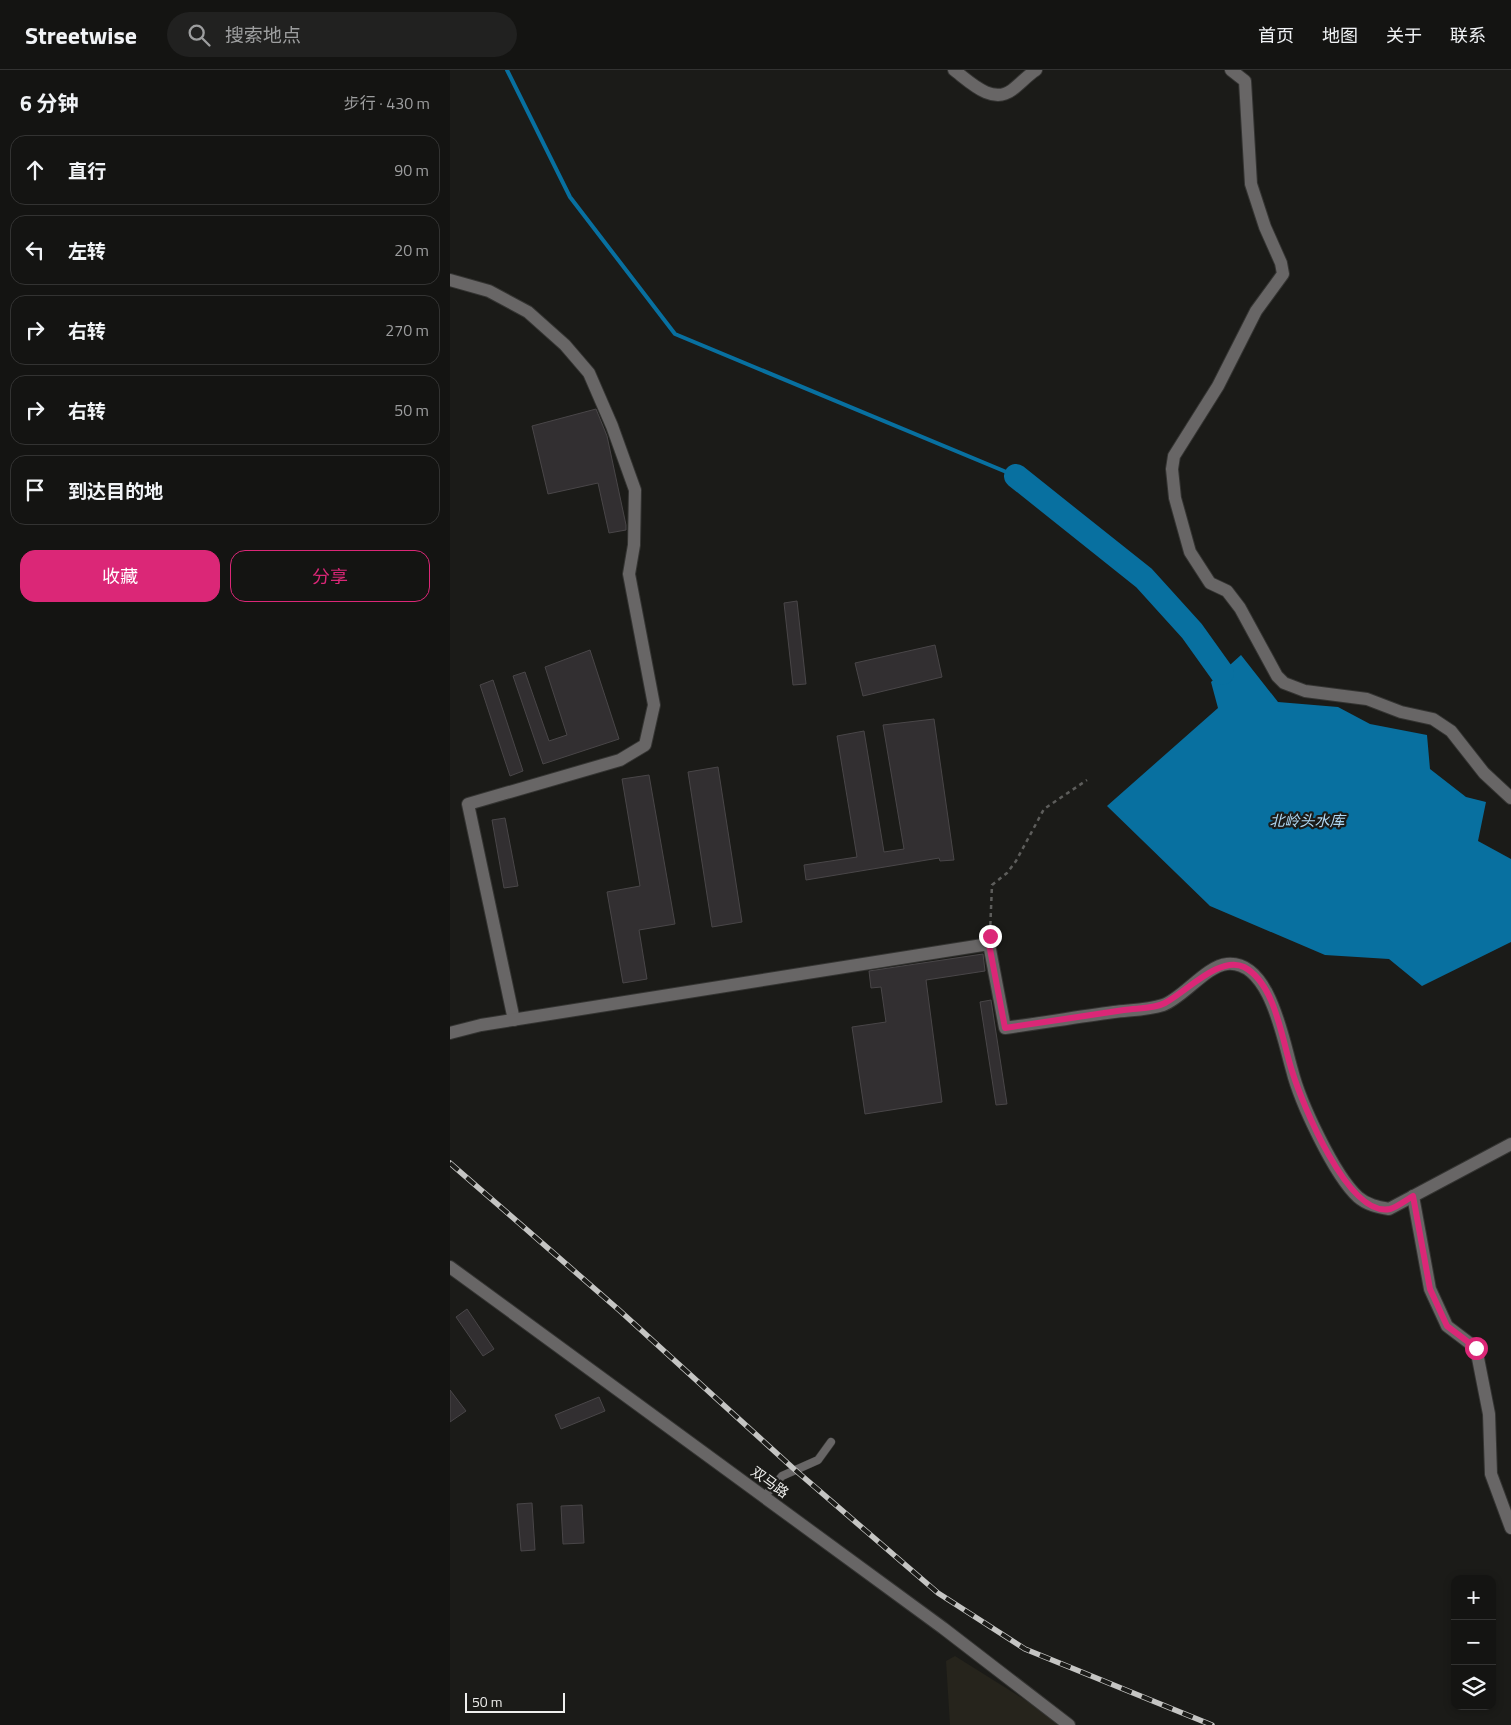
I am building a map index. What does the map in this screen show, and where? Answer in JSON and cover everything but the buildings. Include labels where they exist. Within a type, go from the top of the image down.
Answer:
[{"type":"street","points":[[954,70],[976,87],[996,95],[1007,93],[1036,70]]},
{"type":"street","points":[[1231,70],[1245,81],[1251,184],[1265,227],[1281,263],[1283,274],[1256,311],[1218,386],[1174,456],[1172,468],[1175,498],[1190,552],[1210,583],[1227,591],[1235,602],[1277,676],[1284,683],[1304,691],[1366,699],[1401,712],[1433,720],[1451,731],[1484,773],[1511,798]]},
{"type":"street","points":[[450,280],[489,291],[528,312],[565,345],[589,373],[612,426],[634,490],[634,545],[629,574],[654,705],[645,745],[620,760],[468,804],[514,1020]]},
{"type":"street","points":[[450,1033],[514,1020],[989,944],[1005,1028],[1163,1004],[1210,972],[1226,964],[1244,967],[1259,980],[1267,992],[1285,1039],[1292,1071],[1320,1140],[1343,1181],[1359,1198],[1375,1207],[1389,1209],[1511,1144]]},
{"type":"street","points":[[1413,1196],[1430,1289],[1447,1326],[1476,1348],[1489,1414],[1490,1474],[1511,1528]]},
{"type":"street","name":"双马路","points":[[450,1267],[764,1497],[1069,1725]]},
{"type":"lane","points":[[764,1497],[782,1476],[818,1460],[831,1442]]},
{"type":"path","points":[[989,944],[992,885],[1007,873],[1016,860],[1044,809],[1087,780]]},
{"type":"shaded area","points":[[955,1656],[1065,1725],[950,1725],[946,1661]]},
{"type":"water","name":"北岭头水库","points":[[1241,655],[1278,702],[1338,707],[1370,724],[1427,735],[1430,769],[1466,797],[1486,802],[1478,841],[1511,859],[1511,942],[1422,986],[1389,959],[1325,955],[1210,906],[1107,806],[1218,708],[1211,682]]},
{"type":"waterway","points":[[507,70],[570,197],[675,334],[1016,476]]},
{"type":"waterway","points":[[1016,476],[1144,578],[1192,631],[1222,673]]},
{"type":"railway","points":[[450,1163],[619,1310],[794,1469],[938,1593],[1025,1649],[1212,1725]]},
{"type":"route","points":[[990,936],[989,944],[1005,1028],[1163,1004],[1210,972],[1226,964],[1244,967],[1259,980],[1267,992],[1285,1039],[1292,1071],[1320,1140],[1343,1181],[1359,1198],[1375,1207],[1389,1209],[1413,1196],[1430,1289],[1447,1326],[1476,1348]]}]
